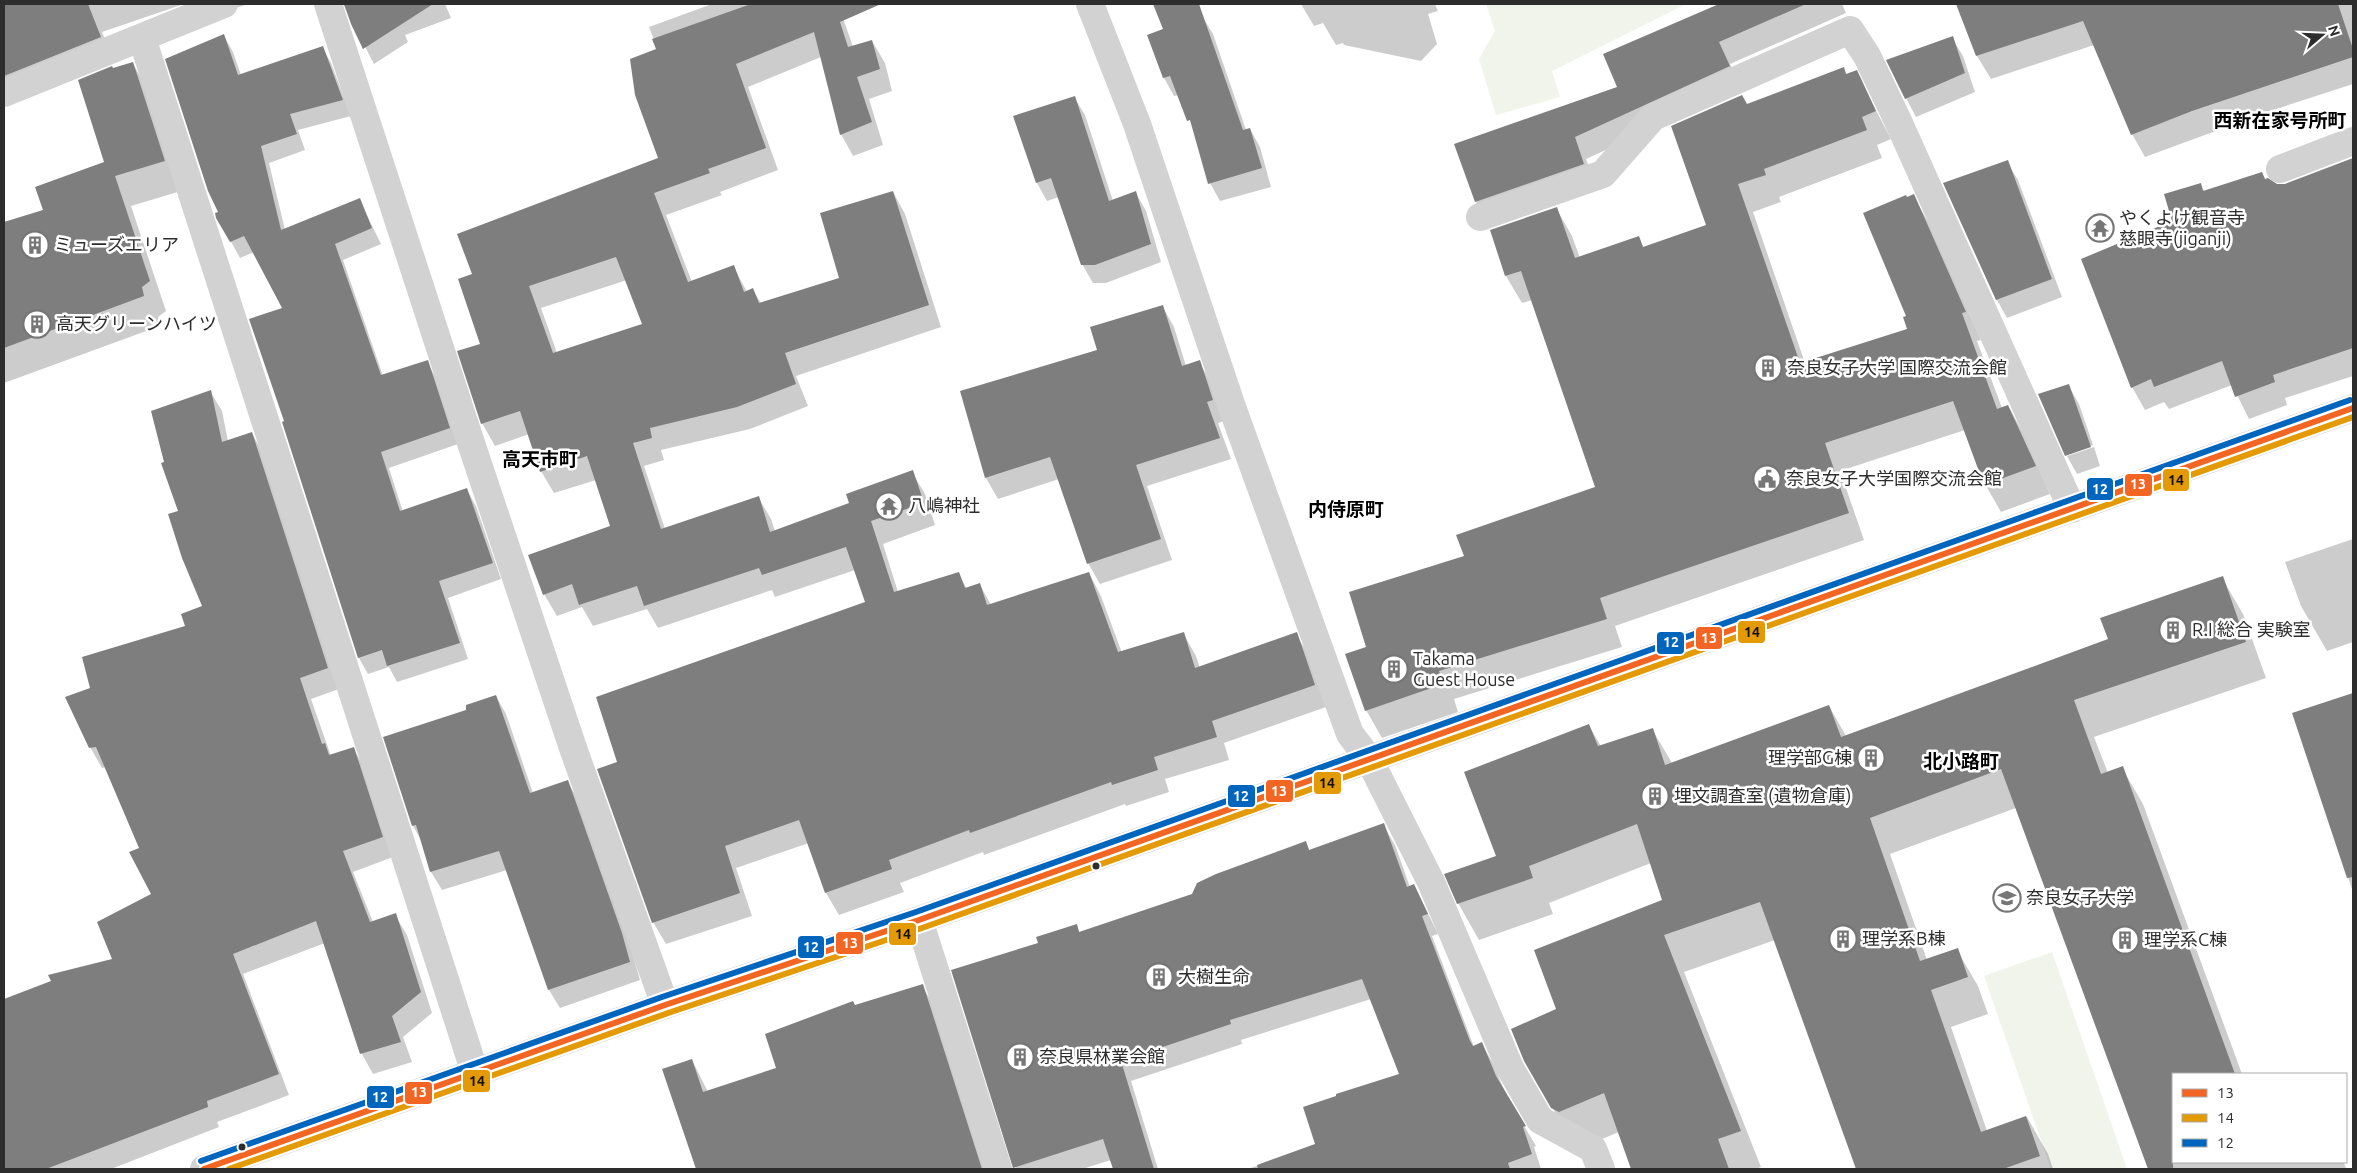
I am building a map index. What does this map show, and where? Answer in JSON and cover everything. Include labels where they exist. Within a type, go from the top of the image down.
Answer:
[{"type":"street","points":[[4,93],[224,4]]},
{"type":"street","points":[[328,4],[468,434],[574,751],[665,1005]]},
{"type":"street","points":[[1090,4],[1137,124],[1232,407],[1350,734],[1369,759],[1431,882],[1510,1068],[1540,1120],[1593,1149],[1601,1169]]},
{"type":"street","points":[[1480,217],[1603,174],[1653,117],[1850,30],[1867,56],[1898,121],[2072,509]]},
{"type":"street","points":[[142,38],[474,1073]]},
{"type":"street","points":[[2280,169],[2353,141]]},
{"type":"street","points":[[204,1169],[665,1005],[919,920],[2353,408]]},
{"type":"street","points":[[919,920],[998,1169]]},
{"type":"shaded area","points":[[1486,4],[1686,4],[1552,71],[1560,97],[1496,115],[1479,59],[1495,31]]},
{"type":"shaded area","points":[[2052,952],[2127,1169],[2051,1169],[1984,976]]},
{"type":"building","points":[[4,4],[88,4],[101,37],[4,76]]},
{"type":"building","points":[[344,4],[433,4],[363,49]]},
{"type":"building","points":[[751,4],[881,4],[840,22],[848,47],[872,40],[880,69],[857,77],[872,122],[840,135],[814,32],[736,64],[766,148],[708,169],[710,173],[654,193],[688,282],[734,265],[744,292],[753,288],[759,303],[839,278],[820,213],[893,191],[929,305],[785,353],[796,384],[737,407],[650,428],[652,438],[633,443],[661,529],[759,496],[770,532],[849,503],[846,494],[913,470],[924,503],[871,521],[894,592],[959,572],[965,588],[980,583],[987,605],[1089,572],[1118,652],[1184,632],[1195,668],[1297,632],[1315,685],[1212,721],[1217,737],[1154,757],[1158,770],[1112,785],[1111,782],[970,833],[969,830],[889,860],[892,869],[825,893],[799,820],[725,846],[740,893],[652,923],[597,769],[617,762],[596,697],[865,602],[846,547],[762,575],[759,568],[644,606],[637,586],[579,605],[572,584],[543,595],[528,555],[610,526],[587,456],[540,472],[520,411],[481,424],[457,351],[480,344],[458,279],[472,274],[457,234],[658,158],[635,95],[630,59],[656,49],[652,39]],"holes":[[[616,257],[642,324],[553,353],[529,286]]]},
{"type":"building","points":[[1153,4],[1199,4],[1243,130],[1250,128],[1262,168],[1208,184],[1190,120],[1187,121],[1170,76],[1163,78],[1147,35],[1163,29]]},
{"type":"building","points":[[1719,4],[1806,4],[1719,42],[1730,66],[1575,137],[1584,164],[1475,202],[1454,144],[1617,87],[1603,54]]},
{"type":"building","points":[[1956,4],[2338,4],[2353,49],[2353,57],[2192,111],[2131,135],[2083,21],[1976,56]]},
{"type":"building","points":[[224,34],[238,75],[323,46],[343,100],[290,114],[297,134],[261,146],[281,230],[360,198],[372,228],[335,244],[381,375],[428,360],[450,428],[381,452],[400,511],[467,488],[493,563],[439,581],[460,643],[387,666],[382,650],[358,658],[282,422],[284,421],[249,319],[282,308],[244,236],[230,242],[216,218],[215,213],[218,212],[208,191],[165,59]]},
{"type":"building","points":[[1953,36],[1965,73],[1905,99],[1886,60]]},
{"type":"building","points":[[133,62],[165,161],[115,176],[150,281],[142,287],[144,296],[4,348],[4,222],[43,210],[35,187],[104,162],[78,80],[112,66],[113,68]]},
{"type":"building","points":[[1844,67],[1846,74],[1857,70],[1876,111],[1862,117],[1867,130],[1764,169],[1766,175],[1738,184],[1800,363],[1907,329],[1903,317],[1906,316],[1863,213],[1906,195],[1907,197],[1914,194],[1966,312],[1962,313],[1997,409],[2008,405],[2036,466],[1984,485],[1953,401],[1825,443],[1849,513],[1600,598],[1607,619],[1439,671],[1443,684],[1365,711],[1345,654],[1366,647],[1349,592],[1464,556],[1456,535],[1595,487],[1521,271],[1505,276],[1490,230],[1557,207],[1575,258],[1639,236],[1643,247],[1706,225],[1671,126],[1742,95],[1747,104]]},
{"type":"building","points":[[1075,96],[1109,201],[1136,191],[1151,244],[1095,265],[1081,265],[1051,178],[1036,183],[1013,116]]},
{"type":"building","points":[[2353,158],[2353,348],[2273,375],[2275,382],[2235,397],[2222,361],[2154,387],[2151,379],[2131,388],[2081,259],[2172,221],[2164,194],[2201,183],[2203,191],[2262,172],[2265,179],[2268,178],[2277,184],[2285,184]]},
{"type":"building","points":[[2008,160],[2052,279],[1996,300],[1943,183]]},
{"type":"building","points":[[1163,305],[1182,366],[1200,360],[1213,400],[1207,402],[1220,438],[1136,465],[1161,539],[1087,564],[1050,457],[985,478],[960,391],[1097,350],[1090,327]]},
{"type":"building","points":[[2069,384],[2091,447],[2065,456],[2038,394]]},
{"type":"building","points":[[211,390],[222,442],[252,432],[328,668],[300,678],[322,744],[325,743],[329,755],[354,747],[383,837],[343,851],[370,922],[396,913],[421,992],[392,1016],[401,1042],[360,1054],[316,921],[233,954],[279,1074],[207,1101],[208,1107],[46,1169],[4,1169],[4,999],[51,981],[48,975],[112,959],[97,922],[151,894],[129,852],[139,848],[96,747],[89,748],[65,697],[90,688],[82,657],[185,626],[181,614],[202,606],[182,558],[168,514],[178,511],[161,463],[164,462],[151,411]]},
{"type":"building","points":[[2223,576],[2246,642],[2074,700],[2101,774],[2123,766],[2235,1073],[2172,1073],[2173,1169],[2148,1169],[2001,769],[1870,818],[1920,961],[1958,948],[1968,977],[1931,990],[1981,1132],[2026,1116],[2040,1156],[2003,1169],[1856,1169],[1760,902],[1664,935],[1741,1131],[1718,1139],[1729,1169],[1631,1169],[1604,1093],[1559,1112],[1551,1108],[1524,1061],[1511,1029],[1556,1009],[1534,950],[1662,900],[1637,824],[1529,866],[1533,878],[1457,904],[1444,874],[1496,856],[1464,772],[1589,724],[1598,746],[1653,728],[1665,765],[1829,705],[1841,737],[2108,639],[2100,618]]},
{"type":"building","points":[[2353,693],[2353,877],[2347,878],[2292,713]]},
{"type":"building","points":[[496,695],[530,793],[568,780],[622,933],[630,962],[548,990],[499,851],[430,872],[416,825],[412,826],[383,737],[466,710],[466,705]]},
{"type":"building","points":[[1384,823],[1407,887],[1414,884],[1428,914],[1422,916],[1470,1041],[1473,1046],[1482,1042],[1496,1076],[1526,1126],[1523,1127],[1532,1154],[1508,1163],[1510,1169],[1258,1169],[1257,1165],[1315,1144],[1303,1107],[1336,1096],[1336,1094],[1399,1074],[1362,979],[1230,1020],[1231,1024],[1121,1061],[1154,1169],[1113,1169],[1103,1139],[1013,1168],[951,970],[1038,943],[1036,937],[1077,924],[1079,932],[1192,894],[1197,883],[1216,874],[1306,841],[1309,850]]},
{"type":"building","points":[[923,984],[982,1169],[696,1169],[662,1069],[692,1059],[703,1092],[776,1068],[765,1034],[853,1001],[855,1005]]},
{"type":"transit line","name":"12","points":[[201,1161],[662,997],[916,912],[2350,400]]},
{"type":"transit line","name":"13","points":[[204,1169],[665,1005],[919,920],[2353,408]]},
{"type":"transit line","name":"14","points":[[229,1169],[668,1013],[922,928],[2353,417]]},
{"type":"place","name":"やくよけ観音寺 慈眼寺(jiganji)","points":[[2100,228]]},
{"type":"place","name":"ミューズエリア","points":[[35,245]]},
{"type":"place","name":"高天グリーンハイツ","points":[[37,324]]},
{"type":"place","name":"奈良女子大学 国際交流会館","points":[[1768,368]]},
{"type":"place","name":"奈良女子大学国際交流会館","points":[[1767,479]]},
{"type":"place","name":"八嶋神社","points":[[889,506]]},
{"type":"place","name":"R.I 総合 実験室","points":[[2173,630]]},
{"type":"place","name":"Takama Guest House","points":[[1394,669]]},
{"type":"place","name":"理学部G棟","points":[[1871,758]]},
{"type":"place","name":"埋文調査室 (遺物倉庫)","points":[[1655,796]]},
{"type":"place","name":"奈良女子大学","points":[[2007,898]]},
{"type":"place","name":"理学系B棟","points":[[1843,939]]},
{"type":"place","name":"理学系C棟","points":[[2125,940]]},
{"type":"place","name":"大樹生命","points":[[1159,977]]},
{"type":"place","name":"奈良県林業会館","points":[[1020,1057]]},
{"type":"district","name":"西新在家号所町","points":[[2280,120]]},
{"type":"district","name":"高天市町","points":[[540,459]]},
{"type":"district","name":"内侍原町","points":[[1346,509]]},
{"type":"district","name":"北小路町","points":[[1961,761]]}]
